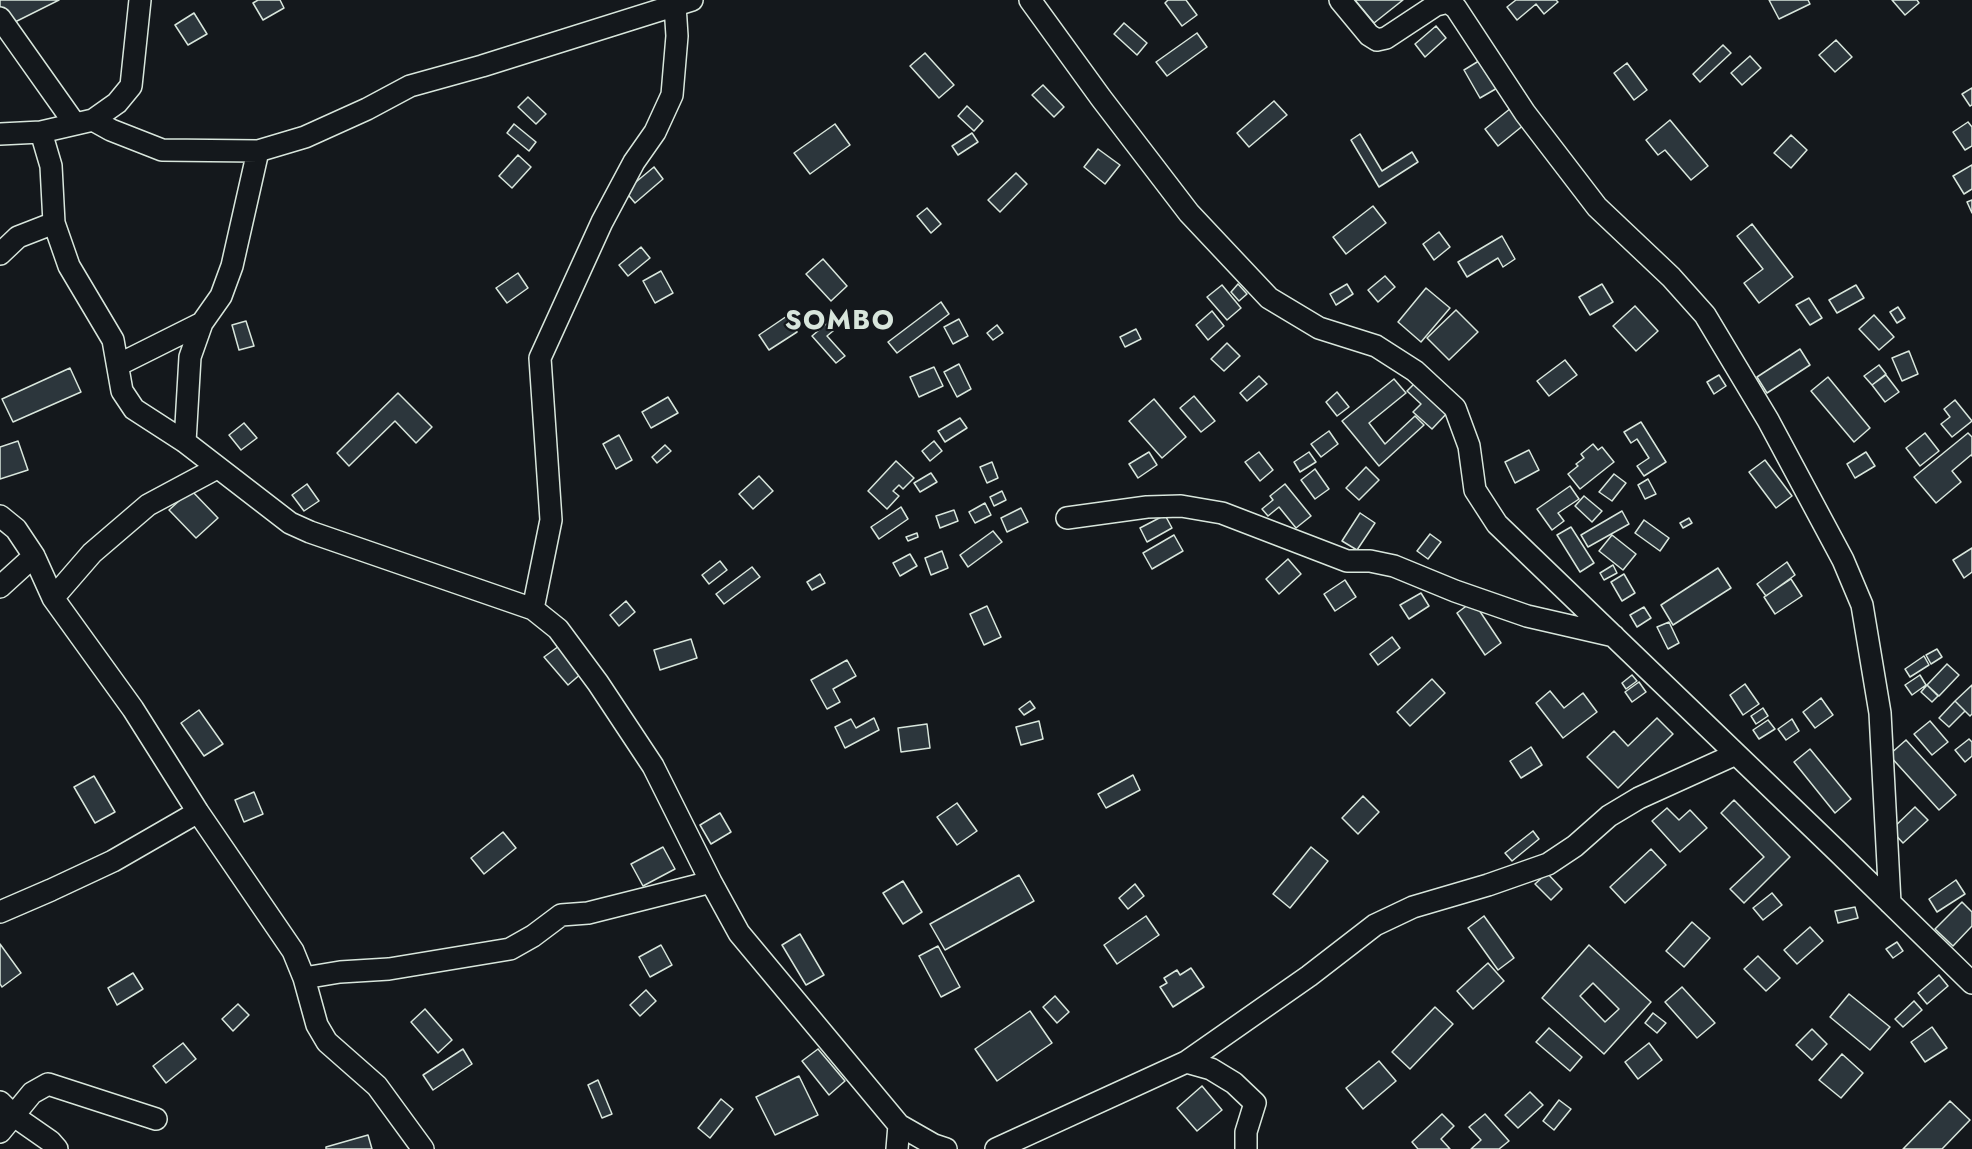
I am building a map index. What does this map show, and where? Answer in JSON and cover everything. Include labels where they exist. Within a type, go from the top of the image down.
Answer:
[{"type":"street","points":[[0,134],[41,132],[84,122],[117,103],[131,86],[140,0]]},
{"type":"street","points":[[1030,0],[1189,213],[1269,298],[1319,328],[1376,346],[1415,372],[1455,408],[1469,446],[1475,490],[1497,524],[1972,983]]},
{"type":"street","points":[[1340,0],[1369,35],[1377,40],[1386,38],[1436,5],[1448,2],[1456,8],[1525,114],[1597,207],[1671,277],[1705,315],[1768,420],[1843,560],[1862,605],[1880,713],[1890,903]]},
{"type":"street","points":[[0,18],[84,122],[162,150],[258,151],[305,137],[367,110],[410,86],[482,66],[683,3],[677,36],[672,96],[655,132],[634,162],[602,222],[540,358],[551,520],[533,609]]},
{"type":"street","points":[[41,132],[51,166],[54,223],[69,266],[113,340],[122,391],[134,409],[185,442],[290,523],[310,532],[533,609],[558,629],[598,683],[653,766],[739,933],[899,1125],[934,1145],[946,1149]]},
{"type":"street","points":[[185,442],[190,357],[202,323],[222,296],[258,151]]},
{"type":"street","points":[[0,254],[18,237],[54,223]]},
{"type":"street","points":[[118,365],[202,323]]},
{"type":"street","points":[[54,598],[92,553],[148,505],[217,468]]},
{"type":"street","points":[[1067,518],[1158,506],[1181,506],[1222,513],[1347,561],[1370,561],[1395,566],[1455,591],[1527,616],[1614,636]]},
{"type":"street","points":[[0,516],[16,529],[34,556],[54,598],[133,709],[198,812],[292,951],[304,978],[317,1025],[327,1042],[377,1086],[423,1149]]},
{"type":"street","points":[[0,587],[34,556]]},
{"type":"street","points":[[996,1149],[1186,1062],[1310,976],[1375,925],[1413,907],[1548,864],[1575,846],[1609,816],[1639,798],[1736,754]]},
{"type":"street","points":[[0,912],[113,861],[198,812]]},
{"type":"street","points":[[304,978],[340,972],[389,969],[510,949],[533,936],[561,915],[588,913],[711,882]]},
{"type":"street","points":[[1186,1062],[1211,1069],[1234,1083],[1255,1102],[1246,1132],[1246,1149]]},
{"type":"street","points":[[7,1109],[19,1106],[32,1093],[48,1084],[156,1119]]},
{"type":"street","points":[[0,1132],[7,1109]]},
{"type":"street","points":[[7,1109],[50,1141],[57,1149]]},
{"type":"street","points":[[897,1149],[899,1125]]},
{"type":"building","points":[[0,0],[59,0],[9,25],[0,7]]},
{"type":"building","points":[[258,0],[280,0],[284,8],[263,20],[253,3]]},
{"type":"building","points":[[1168,0],[1186,0],[1197,15],[1182,26],[1165,3]]},
{"type":"building","points":[[1355,0],[1403,0],[1374,23]]},
{"type":"building","points":[[1516,0],[1556,0],[1558,2],[1544,14],[1536,4],[1517,20],[1507,7]]},
{"type":"building","points":[[1769,0],[1808,0],[1810,4],[1779,19]]},
{"type":"building","points":[[1892,0],[1917,0],[1919,3],[1905,15]]},
{"type":"building","points":[[194,13],[207,34],[188,45],[175,25]]},
{"type":"building","points":[[1124,23],[1147,43],[1137,55],[1114,34]]},
{"type":"building","points":[[1436,26],[1446,38],[1425,57],[1415,44]]},
{"type":"building","points":[[1197,33],[1207,47],[1167,76],[1156,62]]},
{"type":"building","points":[[1836,40],[1852,57],[1835,72],[1819,55]]},
{"type":"building","points":[[1723,45],[1731,53],[1700,82],[1693,74]]},
{"type":"building","points":[[925,53],[954,85],[939,98],[910,66]]},
{"type":"building","points":[[1750,56],[1761,68],[1742,85],[1731,73]]},
{"type":"building","points":[[1482,59],[1499,87],[1480,98],[1464,70]]},
{"type":"building","points":[[1627,63],[1647,90],[1634,100],[1614,73]]},
{"type":"building","points":[[1043,85],[1064,107],[1054,117],[1032,95]]},
{"type":"building","points":[[1972,88],[1972,105],[1970,106],[1962,94]]},
{"type":"building","points":[[528,97],[546,114],[536,124],[518,107]]},
{"type":"building","points":[[1274,101],[1287,115],[1249,147],[1237,133]]},
{"type":"building","points":[[967,106],[983,121],[974,131],[958,116]]},
{"type":"building","points":[[1511,108],[1525,124],[1498,146],[1485,129]]},
{"type":"building","points":[[1670,120],[1708,166],[1691,180],[1665,150],[1658,155],[1646,140]]},
{"type":"building","points":[[1968,122],[1972,127],[1972,146],[1965,150],[1953,132]]},
{"type":"building","points":[[514,124],[536,142],[529,151],[507,133]]},
{"type":"building","points":[[835,124],[850,145],[810,174],[794,153]]},
{"type":"building","points":[[972,133],[978,142],[958,155],[952,146]]},
{"type":"building","points":[[1360,134],[1382,171],[1412,152],[1418,162],[1379,187],[1351,140]]},
{"type":"building","points":[[1791,135],[1807,150],[1791,168],[1774,153]]},
{"type":"building","points":[[1098,149],[1120,165],[1105,184],[1084,167]]},
{"type":"building","points":[[518,155],[531,167],[512,188],[499,176]]},
{"type":"building","points":[[1972,165],[1972,189],[1964,194],[1953,176]]},
{"type":"building","points":[[654,167],[663,179],[635,203],[625,191]]},
{"type":"building","points":[[1016,173],[1027,184],[1000,212],[988,200]]},
{"type":"building","points":[[1972,200],[1972,213],[1967,202]]},
{"type":"building","points":[[1373,206],[1386,223],[1346,254],[1333,237]]},
{"type":"building","points":[[927,208],[941,224],[931,233],[917,216]]},
{"type":"building","points":[[1752,224],[1793,277],[1759,303],[1744,283],[1763,269],[1737,236]]},
{"type":"building","points":[[1439,232],[1450,247],[1434,260],[1423,244]]},
{"type":"building","points":[[1502,236],[1515,259],[1503,267],[1498,258],[1467,277],[1458,262]]},
{"type":"building","points":[[641,247],[650,258],[628,276],[619,265]]},
{"type":"building","points":[[823,259],[847,286],[831,301],[806,274]]},
{"type":"building","points":[[661,271],[673,293],[655,303],[643,281]]},
{"type":"building","points":[[518,273],[528,288],[507,303],[496,288]]},
{"type":"building","points":[[1385,276],[1395,287],[1378,302],[1368,290]]},
{"type":"building","points":[[1238,284],[1247,294],[1239,301],[1231,292]]},
{"type":"building","points":[[1347,284],[1353,294],[1336,305],[1330,294]]},
{"type":"building","points":[[1602,284],[1613,302],[1590,315],[1579,297]]},
{"type":"building","points":[[1222,285],[1241,308],[1227,320],[1207,297]]},
{"type":"building","points":[[1856,285],[1864,298],[1837,313],[1829,300]]},
{"type":"building","points":[[1426,288],[1450,308],[1421,342],[1398,322]]},
{"type":"building","points":[[1809,298],[1822,318],[1810,325],[1796,305]]},
{"type":"building","points":[[941,302],[949,314],[897,353],[888,342]]},
{"type":"building","points":[[1635,306],[1658,331],[1636,351],[1613,326]]},
{"type":"building","points":[[1898,307],[1905,318],[1897,323],[1890,312]]},
{"type":"building","points":[[1456,310],[1478,332],[1449,360],[1427,338]]},
{"type":"building","points":[[1212,311],[1224,326],[1208,340],[1196,325]]},
{"type":"building","points":[[1874,315],[1894,337],[1879,350],[1859,329]]},
{"type":"building","points":[[787,316],[797,332],[769,350],[759,335]]},
{"type":"building","points":[[959,319],[968,336],[953,344],[944,327]]},
{"type":"building","points":[[246,321],[254,346],[239,350],[232,325]]},
{"type":"building","points":[[826,324],[833,331],[827,336],[845,356],[836,363],[812,336]]},
{"type":"building","points":[[997,325],[1003,333],[993,340],[987,333]]},
{"type":"building","points":[[1136,329],[1141,339],[1125,347],[1120,337]]},
{"type":"building","points":[[1227,343],[1240,356],[1224,371],[1211,359]]},
{"type":"building","points":[[1800,349],[1810,365],[1767,393],[1757,377]]},
{"type":"building","points":[[1909,351],[1918,374],[1902,381],[1892,358]]},
{"type":"building","points":[[1565,360],[1577,375],[1549,396],[1537,381]]},
{"type":"building","points":[[959,364],[971,389],[957,397],[944,372]]},
{"type":"building","points":[[1879,365],[1886,374],[1872,385],[1864,376]]},
{"type":"building","points":[[934,367],[943,386],[919,397],[910,377]]},
{"type":"building","points":[[70,368],[81,392],[13,422],[2,399]]},
{"type":"building","points":[[1719,375],[1726,386],[1714,394],[1707,382]]},
{"type":"building","points":[[1886,375],[1899,392],[1885,402],[1872,385]]},
{"type":"building","points":[[1259,376],[1267,384],[1247,401],[1240,393]]},
{"type":"building","points":[[1828,377],[1870,428],[1854,442],[1811,391]]},
{"type":"building","points":[[1394,379],[1406,393],[1369,423],[1385,444],[1415,416],[1424,425],[1379,466],[1342,421]]},
{"type":"building","points":[[1417,381],[1449,411],[1432,429],[1413,412],[1421,404],[1407,391]]},
{"type":"building","points":[[1337,392],[1349,407],[1337,416],[1326,402]]},
{"type":"building","points":[[398,393],[432,427],[416,443],[395,421],[349,466],[337,453]]},
{"type":"building","points":[[1194,396],[1215,421],[1201,432],[1180,408]]},
{"type":"building","points":[[668,397],[678,413],[651,428],[642,412]]},
{"type":"building","points":[[1154,399],[1186,437],[1162,458],[1129,421]]},
{"type":"building","points":[[1955,400],[1972,421],[1952,437],[1941,424],[1950,417],[1944,409]]},
{"type":"building","points":[[960,418],[967,428],[945,442],[938,431]]},
{"type":"building","points":[[1641,422],[1666,462],[1644,476],[1637,466],[1649,458],[1637,439],[1631,443],[1624,432]]},
{"type":"building","points":[[244,423],[257,438],[241,450],[229,435]]},
{"type":"building","points":[[1329,431],[1338,444],[1321,457],[1311,444]]},
{"type":"building","points":[[1925,433],[1939,451],[1920,466],[1906,448]]},
{"type":"building","points":[[1968,433],[1972,437],[1972,456],[1952,471],[1961,482],[1936,503],[1914,477]]},
{"type":"building","points":[[619,435],[632,460],[616,469],[603,444]]},
{"type":"building","points":[[18,441],[28,470],[0,479],[0,447]]},
{"type":"building","points":[[934,441],[942,451],[930,461],[922,451]]},
{"type":"building","points":[[1593,444],[1598,450],[1602,447],[1614,462],[1580,489],[1568,474],[1584,458],[1581,454]]},
{"type":"building","points":[[665,445],[671,451],[657,463],[652,457]]},
{"type":"building","points":[[1529,450],[1539,470],[1515,483],[1505,462]]},
{"type":"building","points":[[1149,452],[1157,465],[1138,478],[1129,464]]},
{"type":"building","points":[[1259,452],[1273,470],[1260,481],[1245,462]]},
{"type":"building","points":[[1309,452],[1316,462],[1300,472],[1294,462]]},
{"type":"building","points":[[1866,452],[1875,466],[1855,478],[1847,464]]},
{"type":"building","points":[[1765,460],[1792,496],[1776,508],[1749,472]]},
{"type":"building","points":[[896,461],[914,478],[903,489],[899,485],[893,491],[899,496],[887,509],[868,491]]},
{"type":"building","points":[[992,462],[998,478],[987,483],[980,467]]},
{"type":"building","points":[[1366,467],[1379,480],[1359,500],[1346,488]]},
{"type":"building","points":[[1315,469],[1329,489],[1315,499],[1301,480]]},
{"type":"building","points":[[931,473],[937,482],[920,492],[914,483]]},
{"type":"building","points":[[1614,474],[1626,483],[1612,501],[1599,492]]},
{"type":"building","points":[[759,476],[773,491],[753,509],[739,494]]},
{"type":"building","points":[[1648,479],[1656,494],[1645,499],[1638,485]]},
{"type":"building","points":[[307,484],[319,501],[304,511],[292,495]]},
{"type":"building","points":[[1285,484],[1311,516],[1296,528],[1279,507],[1268,516],[1262,509],[1273,500],[1270,496]]},
{"type":"building","points":[[1570,486],[1579,499],[1558,513],[1564,521],[1552,530],[1537,509]]},
{"type":"building","points":[[191,490],[218,518],[196,538],[169,510]]},
{"type":"building","points":[[1002,491],[1006,500],[994,506],[990,497]]},
{"type":"building","points":[[1584,496],[1602,511],[1592,522],[1575,506]]},
{"type":"building","points":[[985,503],[991,515],[975,523],[969,512]]},
{"type":"building","points":[[901,507],[908,519],[879,539],[871,527]]},
{"type":"building","points":[[1021,508],[1028,522],[1007,532],[1001,518]]},
{"type":"building","points":[[954,510],[958,521],[940,528],[936,516]]},
{"type":"building","points":[[1622,511],[1629,524],[1588,547],[1581,535]]},
{"type":"building","points":[[1360,513],[1375,523],[1357,550],[1342,541]]},
{"type":"building","points":[[1165,515],[1172,528],[1147,542],[1140,528]]},
{"type":"building","points":[[1689,518],[1692,523],[1683,528],[1680,523]]},
{"type":"building","points":[[1644,520],[1669,538],[1660,551],[1635,533]]},
{"type":"building","points":[[1571,527],[1594,563],[1580,572],[1557,535]]},
{"type":"building","points":[[993,531],[1002,542],[968,567],[960,555]]},
{"type":"building","points":[[917,533],[918,537],[908,541],[906,537]]},
{"type":"building","points":[[1430,534],[1441,542],[1428,559],[1417,551]]},
{"type":"building","points":[[1174,535],[1183,551],[1152,569],[1143,553]]},
{"type":"building","points":[[1612,535],[1636,554],[1623,570],[1599,551]]},
{"type":"building","points":[[1972,548],[1972,572],[1964,578],[1953,560]]},
{"type":"building","points":[[942,551],[948,568],[931,575],[925,558]]},
{"type":"building","points":[[910,554],[917,566],[900,576],[893,563]]},
{"type":"building","points":[[1288,559],[1301,574],[1279,594],[1266,579]]},
{"type":"building","points":[[720,561],[727,570],[709,584],[702,575]]},
{"type":"building","points":[[1787,562],[1795,575],[1766,596],[1757,584]]},
{"type":"building","points":[[1613,565],[1617,573],[1604,580],[1600,573]]},
{"type":"building","points":[[752,567],[760,577],[724,604],[716,594]]},
{"type":"building","points":[[1718,568],[1731,588],[1673,625],[1661,605]]},
{"type":"building","points":[[820,574],[825,583],[812,590],[807,582]]},
{"type":"building","points":[[1624,574],[1635,593],[1622,601],[1611,582]]},
{"type":"building","points":[[1791,579],[1802,596],[1775,614],[1764,597]]},
{"type":"building","points":[[1345,580],[1356,597],[1335,611],[1324,594]]},
{"type":"building","points":[[1421,593],[1429,606],[1409,619],[1400,605]]},
{"type":"building","points":[[626,601],[635,612],[619,626],[610,615]]},
{"type":"building","points":[[1473,601],[1501,643],[1485,655],[1457,613]]},
{"type":"building","points":[[987,606],[1001,637],[984,645],[970,614]]},
{"type":"building","points":[[1644,607],[1651,618],[1637,627],[1630,615]]},
{"type":"building","points":[[1669,622],[1679,643],[1668,649],[1657,627]]},
{"type":"building","points":[[1392,637],[1400,648],[1378,665],[1370,654]]},
{"type":"building","points":[[691,639],[697,658],[660,670],[654,650]]},
{"type":"building","points":[[559,646],[582,673],[568,685],[544,657]]},
{"type":"building","points":[[1937,649],[1942,657],[1931,664],[1926,655]]},
{"type":"building","points":[[1924,656],[1929,665],[1910,677],[1905,669]]},
{"type":"building","points":[[847,660],[856,676],[833,689],[840,702],[827,709],[811,680]]},
{"type":"building","points":[[1947,664],[1959,675],[1939,696],[1927,685]]},
{"type":"building","points":[[1632,675],[1637,681],[1626,689],[1622,683]]},
{"type":"building","points":[[1920,675],[1926,685],[1912,695],[1905,685]]},
{"type":"building","points":[[1432,679],[1445,693],[1410,726],[1397,712]]},
{"type":"building","points":[[1639,682],[1646,692],[1632,702],[1625,692]]},
{"type":"building","points":[[1745,684],[1759,704],[1743,715],[1730,695]]},
{"type":"building","points":[[1927,685],[1938,696],[1932,702],[1921,692]]},
{"type":"building","points":[[1972,685],[1972,714],[1970,716],[1955,701]]},
{"type":"building","points":[[1550,691],[1564,708],[1583,693],[1597,712],[1563,738],[1536,703]]},
{"type":"building","points":[[1821,698],[1833,715],[1815,728],[1803,712]]},
{"type":"building","points":[[1030,701],[1035,708],[1024,715],[1019,709]]},
{"type":"building","points":[[1955,701],[1965,711],[1949,727],[1939,718]]},
{"type":"building","points":[[1763,708],[1768,716],[1756,724],[1751,716]]},
{"type":"building","points":[[199,710],[223,744],[204,756],[181,723]]},
{"type":"building","points":[[874,718],[879,730],[845,748],[835,727],[851,719],[856,728]]},
{"type":"building","points":[[1657,718],[1673,734],[1618,788],[1587,757],[1614,731],[1628,746]]},
{"type":"building","points":[[1792,719],[1799,731],[1786,740],[1778,729]]},
{"type":"building","points":[[1768,720],[1775,729],[1759,739],[1753,730]]},
{"type":"building","points":[[1039,721],[1043,739],[1021,745],[1016,727]]},
{"type":"building","points":[[1930,721],[1948,742],[1932,755],[1914,734]]},
{"type":"building","points":[[927,724],[930,748],[901,752],[898,728]]},
{"type":"building","points":[[1969,739],[1972,742],[1972,756],[1965,762],[1955,750]]},
{"type":"building","points":[[1906,740],[1956,795],[1939,810],[1889,755]]},
{"type":"building","points":[[1531,747],[1542,765],[1521,778],[1510,761]]},
{"type":"building","points":[[1810,749],[1851,799],[1835,813],[1794,762]]},
{"type":"building","points":[[1133,775],[1140,790],[1106,808],[1098,794]]},
{"type":"building","points":[[94,776],[115,812],[95,823],[74,787]]},
{"type":"building","points":[[254,792],[263,814],[244,822],[235,800]]},
{"type":"building","points":[[1363,796],[1379,812],[1358,834],[1342,818]]},
{"type":"building","points":[[1734,800],[1790,857],[1744,903],[1730,889],[1764,857],[1721,813]]},
{"type":"building","points":[[957,803],[977,831],[957,845],[937,817]]},
{"type":"building","points":[[1915,807],[1928,820],[1903,843],[1891,830]]},
{"type":"building","points":[[1667,808],[1679,820],[1690,810],[1707,828],[1680,852],[1652,821]]},
{"type":"building","points":[[720,813],[731,832],[711,844],[700,825]]},
{"type":"building","points":[[1533,831],[1539,839],[1512,861],[1505,853]]},
{"type":"building","points":[[503,832],[516,848],[484,874],[471,858]]},
{"type":"building","points":[[663,847],[675,869],[643,886],[631,864]]},
{"type":"building","points":[[1311,847],[1328,861],[1290,908],[1273,894]]},
{"type":"building","points":[[1651,849],[1666,865],[1625,903],[1610,887]]},
{"type":"building","points":[[1547,873],[1562,889],[1551,900],[1535,884]]},
{"type":"building","points":[[1019,875],[1034,901],[945,950],[930,924]]},
{"type":"building","points":[[1956,880],[1965,894],[1937,912],[1929,899]]},
{"type":"building","points":[[903,881],[922,912],[903,924],[883,893]]},
{"type":"building","points":[[1135,884],[1144,896],[1128,909],[1119,898]]},
{"type":"building","points":[[1772,893],[1782,905],[1763,920],[1753,908]]},
{"type":"building","points":[[1962,902],[1972,912],[1972,926],[1953,946],[1935,929]]},
{"type":"building","points":[[1855,907],[1858,918],[1838,923],[1835,911]]},
{"type":"building","points":[[1146,916],[1159,935],[1117,964],[1104,945]]},
{"type":"building","points":[[1484,916],[1514,958],[1498,970],[1468,928]]},
{"type":"building","points":[[1692,922],[1710,938],[1684,967],[1666,951]]},
{"type":"building","points":[[1810,927],[1823,941],[1797,964],[1784,950]]},
{"type":"building","points":[[800,934],[824,975],[806,985],[782,945]]},
{"type":"building","points":[[1897,942],[1903,951],[1893,958],[1886,949]]},
{"type":"building","points":[[0,944],[21,973],[2,987],[0,984]]},
{"type":"building","points":[[661,945],[672,965],[650,977],[639,957]]},
{"type":"building","points":[[1589,945],[1651,1002],[1604,1054],[1542,998]],"holes":[[[1593,983],[1619,1009],[1605,1022],[1580,996]]]},
{"type":"building","points":[[938,946],[960,987],[941,997],[919,956]]},
{"type":"building","points":[[1758,956],[1780,978],[1766,991],[1744,969]]},
{"type":"building","points":[[1488,963],[1504,981],[1473,1009],[1457,991]]},
{"type":"building","points":[[1191,968],[1204,987],[1173,1007],[1160,987],[1167,983],[1164,978],[1177,970],[1180,975]]},
{"type":"building","points":[[133,973],[143,989],[117,1005],[108,988]]},
{"type":"building","points":[[1939,975],[1948,986],[1927,1004],[1918,993]]},
{"type":"building","points":[[1682,987],[1715,1023],[1697,1038],[1665,1002]]},
{"type":"building","points":[[646,990],[656,1001],[640,1016],[630,1005]]},
{"type":"building","points":[[1849,994],[1890,1027],[1870,1050],[1830,1017]]},
{"type":"building","points":[[1055,996],[1069,1012],[1057,1023],[1043,1007]]},
{"type":"building","points":[[1914,1001],[1922,1010],[1903,1027],[1895,1019]]},
{"type":"building","points":[[238,1004],[249,1015],[233,1031],[222,1019]]},
{"type":"building","points":[[1435,1007],[1453,1024],[1410,1069],[1392,1052]]},
{"type":"building","points":[[425,1009],[452,1040],[438,1053],[411,1022]]},
{"type":"building","points":[[1030,1011],[1052,1043],[997,1081],[975,1049]]},
{"type":"building","points":[[1653,1013],[1666,1023],[1657,1033],[1645,1023]]},
{"type":"building","points":[[1932,1027],[1947,1048],[1925,1062],[1911,1042]]},
{"type":"building","points":[[1549,1028],[1582,1057],[1570,1071],[1536,1042]]},
{"type":"building","points":[[1812,1029],[1827,1044],[1812,1060],[1796,1045]]},
{"type":"building","points":[[183,1043],[196,1059],[166,1083],[153,1066]]},
{"type":"building","points":[[1649,1043],[1662,1060],[1638,1079],[1625,1062]]},
{"type":"building","points":[[463,1049],[472,1064],[433,1090],[423,1075]]},
{"type":"building","points":[[818,1049],[845,1081],[829,1095],[802,1061]]},
{"type":"building","points":[[1842,1054],[1863,1073],[1841,1098],[1819,1080]]},
{"type":"building","points":[[1379,1061],[1396,1081],[1363,1109],[1346,1088]]},
{"type":"building","points":[[799,1076],[818,1115],[775,1135],[756,1097]]},
{"type":"building","points":[[598,1080],[612,1114],[602,1118],[588,1085]]},
{"type":"building","points":[[1202,1086],[1222,1110],[1197,1131],[1177,1108]]},
{"type":"building","points":[[1530,1092],[1543,1105],[1518,1128],[1505,1115]]},
{"type":"building","points":[[721,1099],[733,1109],[710,1138],[698,1128]]},
{"type":"building","points":[[1559,1100],[1571,1109],[1554,1130],[1543,1121]]},
{"type":"building","points":[[1950,1101],[1970,1120],[1942,1149],[1903,1149]]},
{"type":"building","points":[[1442,1114],[1454,1126],[1441,1139],[1450,1149],[1418,1149],[1412,1142]]},
{"type":"building","points":[[1485,1114],[1509,1141],[1499,1149],[1471,1149],[1481,1140],[1469,1127]]},
{"type":"building","points":[[368,1135],[372,1149],[326,1149],[326,1147]]},
{"type":"district","name":"SOMBO","points":[[840,322]]}]
